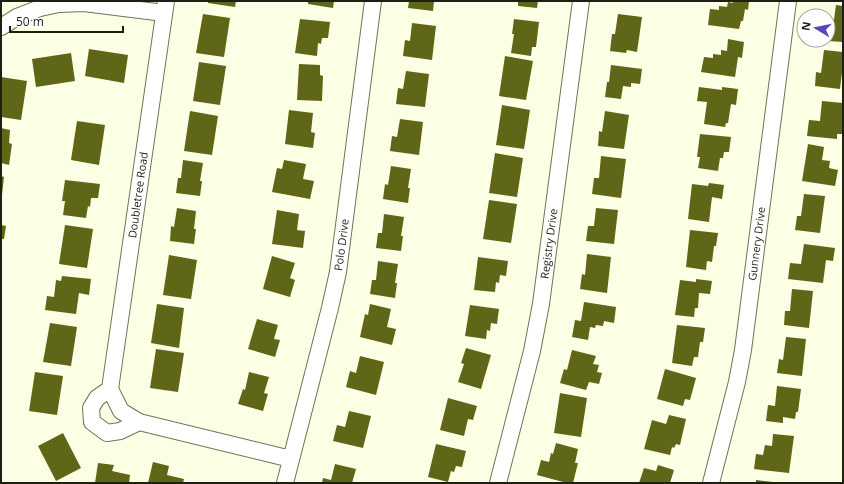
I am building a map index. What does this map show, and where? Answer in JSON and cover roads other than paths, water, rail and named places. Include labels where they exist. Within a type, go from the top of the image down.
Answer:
[{"type":"street","name":"Polo Drive","points":[[285,483],[338,272],[373,1]]},
{"type":"street","name":"Registry Drive","points":[[498,483],[532,351],[542,304],[581,1]]},
{"type":"street","name":"Gunnery Drive","points":[[711,483],[737,382],[743,350],[788,1]]},
{"type":"street","points":[[1,27],[17,17],[40,8],[59,4],[84,3],[165,7]]},
{"type":"street","name":"Doubletree Road","points":[[110,389],[165,7]]},
{"type":"street","points":[[139,422],[120,431],[107,432],[92,422],[91,408],[98,398],[110,389],[121,411],[139,422],[291,459]]}]
